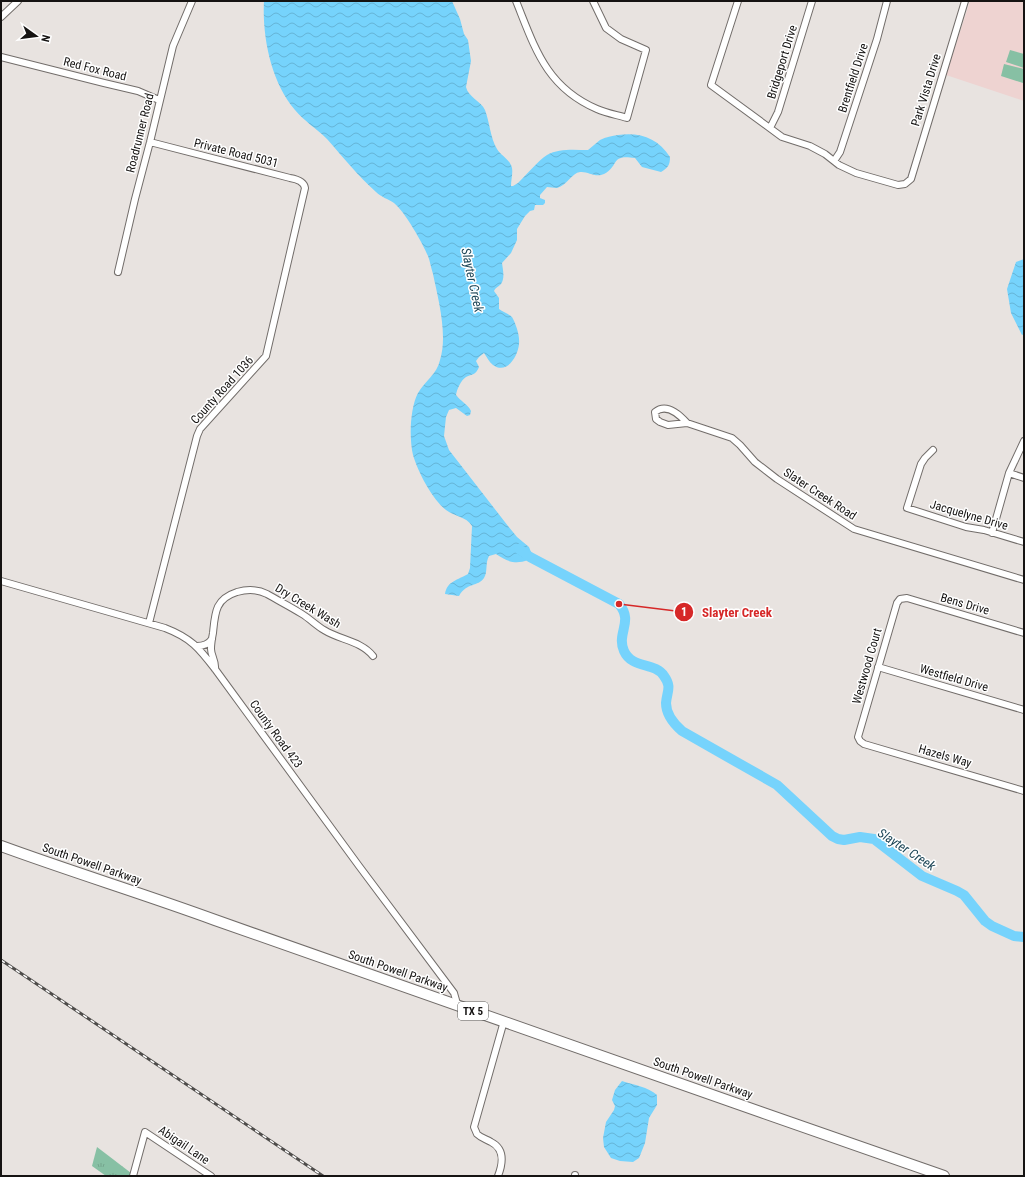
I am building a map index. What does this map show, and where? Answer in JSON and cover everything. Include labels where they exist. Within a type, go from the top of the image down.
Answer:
[{"type":"main road","name":"South Powell Parkway","points":[[1,846],[208,917],[605,1059],[944,1176]]},
{"type":"street","points":[[1,17],[18,1]]},
{"type":"street","name":"Roadrunner Road","points":[[118,272],[173,46],[192,1]]},
{"type":"street","points":[[516,1],[539,57],[554,79],[574,96],[598,110],[627,118],[646,50],[621,39],[606,28],[593,1]]},
{"type":"street","points":[[738,1],[711,85],[782,137],[810,146],[834,161]]},
{"type":"street","name":"Bridgeport Drive","points":[[770,128],[778,112],[812,1]]},
{"type":"street","name":"Brentfield Drive","points":[[834,161],[840,152],[877,39],[887,1]]},
{"type":"street","name":"Park Vista Drive","points":[[834,161],[856,173],[898,185],[905,184],[911,179],[965,1]]},
{"type":"street","name":"Red Fox Road","points":[[1,57],[138,91],[159,100]]},
{"type":"street","name":"Private Road 5031","points":[[150,142],[298,180],[305,186],[304,196]]},
{"type":"street","name":"County Road 1036","points":[[149,623],[200,429],[266,356],[304,196]]},
{"type":"street","name":"Slater Creek Road","points":[[687,423],[668,425],[656,419],[656,412],[660,408],[666,408],[677,414],[687,423],[732,438],[755,462],[772,476],[854,529],[1024,580]]},
{"type":"street","points":[[992,533],[1009,473],[1024,441]]},
{"type":"street","name":"Jacquelyne Drive","points":[[933,450],[921,464],[908,508],[966,527],[1024,542]]},
{"type":"street","points":[[1009,473],[1024,478]]},
{"type":"street","name":"County Road 423","points":[[1,580],[173,631],[197,646],[216,669],[359,866],[454,993],[456,1005]]},
{"type":"street","name":"Dry Creek Wash","points":[[216,669],[211,651],[214,616],[220,603],[229,595],[244,590],[262,591],[332,635],[364,647],[373,656]]},
{"type":"street","name":"Bens Drive","points":[[900,599],[907,598],[1024,633]]},
{"type":"street","name":"Westwood Court","points":[[860,741],[858,737],[897,603],[900,599]]},
{"type":"street","points":[[197,646],[204,645],[212,639]]},
{"type":"street","name":"Westfield Drive","points":[[878,668],[1024,710]]},
{"type":"street","name":"Hazels Way","points":[[860,741],[864,744],[1024,790]]},
{"type":"street","points":[[498,1176],[502,1153],[496,1145],[477,1134],[474,1127],[504,1022]]},
{"type":"street","name":"Abigail Lane","points":[[133,1176],[145,1132],[211,1176]]},
{"type":"shaded area","points":[[970,1],[1024,1],[1024,101],[946,75]]},
{"type":"green space","points":[[1010,50],[1024,54],[1024,68],[1006,62]]},
{"type":"green space","points":[[1004,64],[1024,69],[1023,83],[1001,76]]},
{"type":"green space","points":[[97,1147],[135,1176],[106,1176],[92,1166]]},
{"type":"water","points":[[264,1],[452,1],[460,19],[464,34],[468,40],[471,61],[466,87],[469,94],[481,104],[485,110],[491,135],[495,144],[511,165],[511,186],[518,183],[547,155],[562,150],[588,150],[600,140],[607,137],[634,134],[648,138],[660,145],[670,157],[668,166],[661,172],[642,167],[635,158],[627,157],[618,159],[609,171],[601,175],[586,172],[574,174],[564,184],[557,188],[547,187],[540,195],[540,198],[545,200],[545,203],[543,205],[535,205],[534,210],[530,211],[525,216],[517,229],[517,240],[511,253],[502,263],[502,282],[494,291],[499,298],[499,309],[512,317],[518,334],[518,349],[511,363],[503,368],[493,365],[484,353],[479,357],[476,361],[479,367],[478,370],[462,380],[456,395],[470,409],[470,415],[467,416],[456,408],[449,410],[446,417],[444,436],[449,450],[508,526],[517,537],[529,547],[531,552],[528,560],[519,562],[503,559],[496,554],[489,556],[486,573],[482,581],[465,589],[459,596],[445,594],[448,586],[468,574],[470,568],[472,526],[464,518],[446,510],[426,485],[413,455],[411,440],[411,423],[415,399],[434,373],[442,350],[443,328],[440,305],[429,258],[413,228],[398,207],[394,203],[382,197],[369,186],[327,139],[295,110],[287,99],[274,73],[270,58],[265,29]]},
{"type":"water","points":[[1024,259],[1024,334],[1022,335],[1011,313],[1007,289],[1016,262]]},
{"type":"water","points":[[622,1081],[645,1088],[657,1095],[657,1105],[649,1118],[645,1143],[639,1158],[633,1162],[620,1161],[611,1158],[604,1147],[603,1138],[606,1122],[615,1106],[612,1100],[615,1090]]},
{"type":"waterway","name":"Slayter Creek","points":[[519,549],[530,557],[619,604],[625,616],[622,639],[624,651],[632,661],[655,669],[664,676],[668,683],[666,703],[667,711],[673,722],[682,731],[777,785],[832,836],[844,840],[860,837],[874,839],[922,876],[964,895],[985,921],[992,926],[1014,936],[1024,937]]},
{"type":"railway","points":[[1,960],[323,1176]]},
{"type":"place","name":"Slayter Creek","points":[[619,604]]}]
